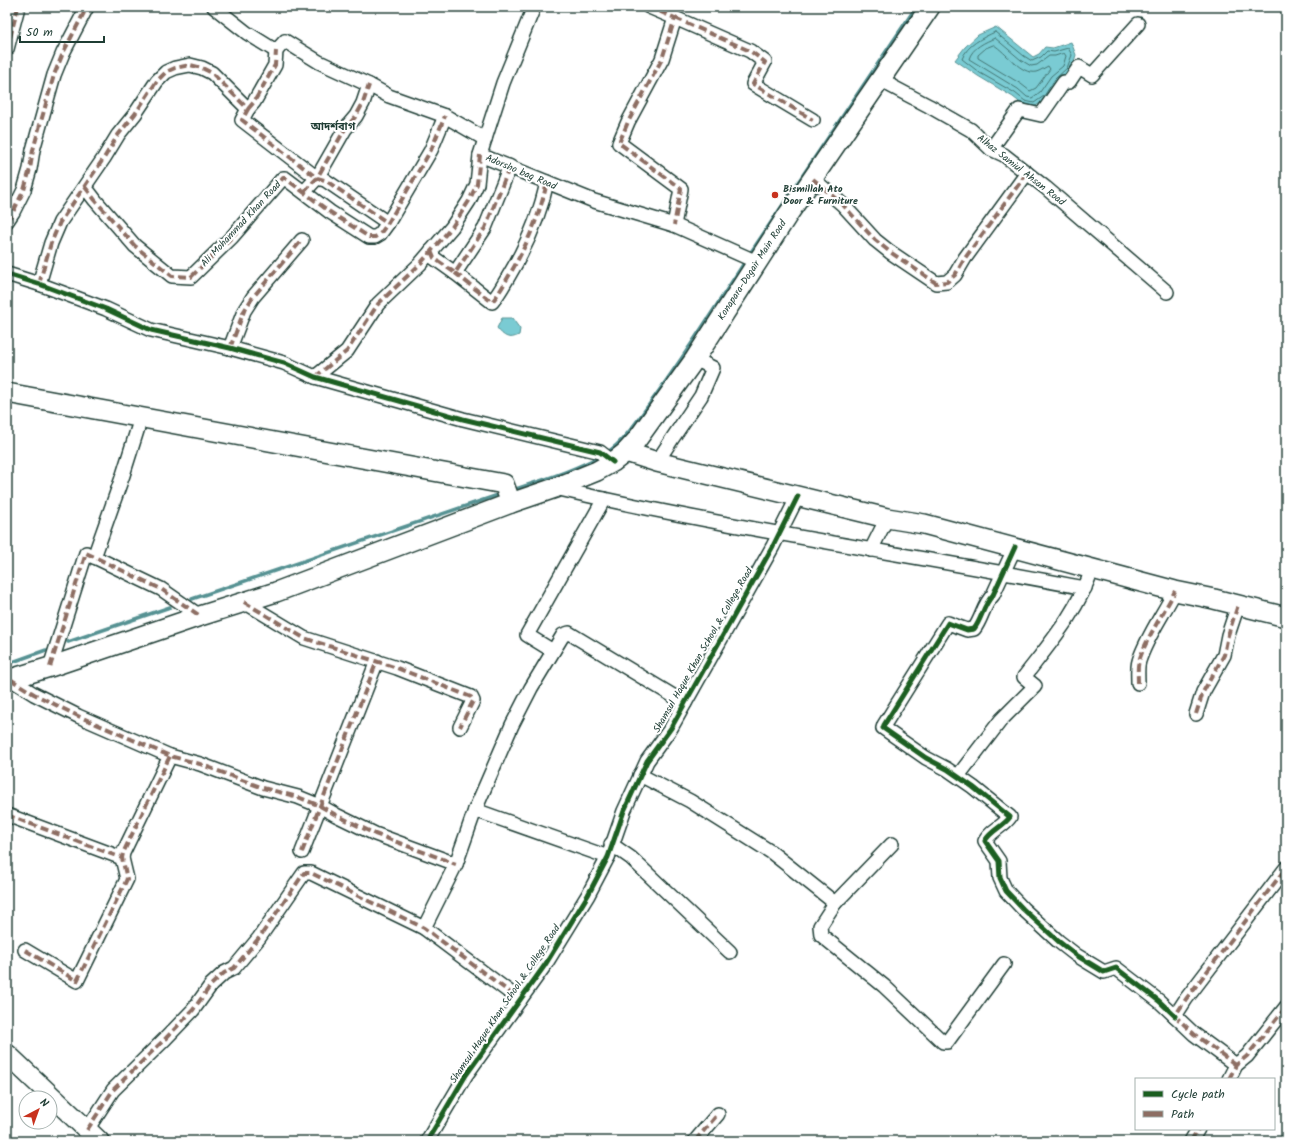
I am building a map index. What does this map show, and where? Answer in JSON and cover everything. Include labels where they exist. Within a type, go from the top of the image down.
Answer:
[{"type":"main road","name":"Konapara-Dogair Main Road","points":[[611,456],[647,426],[695,359],[750,259],[789,213],[930,7]]},
{"type":"main road","points":[[7,393],[141,418],[508,494]]},
{"type":"main road","points":[[9,679],[50,667],[276,592],[508,494],[555,488],[597,471],[611,456],[657,462],[887,518],[924,524],[1015,547],[1092,569],[1286,617]]},
{"type":"main road","points":[[7,1054],[96,1138]]},
{"type":"street","points":[[7,49],[18,7]]},
{"type":"street","points":[[9,214],[24,190],[30,169],[33,150],[54,75],[87,7]]},
{"type":"street","points":[[214,7],[247,33],[276,51],[275,65],[242,120],[318,178],[325,180],[388,223]]},
{"type":"street","points":[[485,139],[503,83],[534,7]]},
{"type":"street","points":[[649,7],[750,51],[766,62],[753,84],[813,120]]},
{"type":"street","points":[[674,225],[681,189],[619,143],[628,122],[662,59],[675,18]]},
{"type":"street","points":[[991,149],[1018,110],[1041,115],[1064,82],[1069,82],[1079,67],[1092,75],[1138,24]]},
{"type":"street","name":"Adorsho bag Road","points":[[276,51],[285,41],[319,62],[369,85],[388,96],[445,116],[485,139],[480,154],[594,201],[674,225],[750,259]]},
{"type":"street","points":[[39,284],[51,243],[60,222],[85,187],[118,135],[135,114],[157,80],[166,72],[175,68],[190,65],[202,68],[212,73],[248,109]]},
{"type":"street","name":"Alhaz Samiul Ahsan Road","points":[[883,76],[891,86],[972,130],[991,149],[1004,155],[1027,172],[1167,292]]},
{"type":"street","points":[[304,192],[318,178],[346,129],[356,116],[363,103],[369,85]]},
{"type":"street","name":"Ali Mohammad Khan Road","points":[[85,187],[135,246],[172,276],[191,277],[232,237],[283,178],[330,212],[369,237],[375,237],[380,234],[388,223],[430,150],[445,116]]},
{"type":"street","points":[[315,377],[347,351],[378,304],[420,264],[452,227],[469,201],[477,184],[480,154]]},
{"type":"street","points":[[455,273],[486,228],[509,166]]},
{"type":"street","points":[[813,179],[842,205],[875,240],[936,283],[947,282],[955,275],[965,258],[1027,172]]},
{"type":"street","points":[[431,251],[434,258],[492,302],[511,272],[530,236],[544,198],[547,182]]},
{"type":"street","points":[[230,348],[244,311],[253,297],[302,240]]},
{"type":"street","points":[[7,274],[39,284],[106,309],[151,330],[230,348],[284,363],[315,377],[463,419],[611,456]]},
{"type":"street","points":[[657,462],[701,396],[713,368],[695,359]]},
{"type":"street","points":[[94,557],[124,475],[141,418]]},
{"type":"street","points":[[555,488],[604,500],[1085,588]]},
{"type":"street","name":"Shamsul Haque Khan School & College Road","points":[[427,1141],[466,1075],[545,965],[588,895],[610,851],[624,811],[640,775],[647,762],[671,728],[798,496]]},
{"type":"street","points":[[553,651],[527,634],[604,500]]},
{"type":"street","points":[[871,550],[887,518]]},
{"type":"street","points":[[1015,547],[993,596],[987,601],[974,630],[967,630],[948,623],[884,725],[884,728],[886,731],[926,758],[958,776],[987,797],[1010,817],[1005,824],[989,834],[985,841],[1000,861],[1000,878],[1006,892],[1022,909],[1076,955],[1104,972],[1116,968],[1159,1001],[1194,1034],[1236,1065]]},
{"type":"street","points":[[50,667],[86,553],[161,589],[200,616]]},
{"type":"street","points":[[958,776],[1001,720],[1034,686],[1024,677],[1065,623],[1085,588],[1092,569]]},
{"type":"street","points":[[1138,683],[1138,662],[1144,647],[1166,610],[1175,590]]},
{"type":"street","points":[[244,602],[304,638],[377,661],[471,697],[473,702],[460,727]]},
{"type":"street","points":[[1196,714],[1203,692],[1224,655],[1228,635],[1238,605]]},
{"type":"street","points":[[424,928],[456,864],[475,810],[512,725],[531,688],[563,635],[569,633],[685,703]]},
{"type":"street","points":[[302,852],[377,661]]},
{"type":"street","points":[[9,679],[34,694],[170,756],[200,764],[263,788],[298,797],[320,806],[336,816],[375,834],[456,864]]},
{"type":"street","points":[[26,950],[77,981],[127,879],[122,858],[170,756]]},
{"type":"street","points":[[640,775],[690,801],[771,852],[835,903]]},
{"type":"street","points":[[475,810],[631,858],[730,952]]},
{"type":"street","points":[[7,815],[122,858]]},
{"type":"street","points":[[892,844],[835,903],[820,926],[821,935],[884,986],[942,1042],[947,1042],[1004,964]]},
{"type":"street","points":[[1176,1016],[1186,999],[1286,868]]},
{"type":"street","points":[[96,1138],[113,1090],[166,1038],[192,1010],[211,985],[224,973],[234,968],[259,938],[304,873],[311,873],[424,928],[520,1000]]},
{"type":"street","points":[[1230,1078],[1236,1065],[1247,1056],[1286,1007]]},
{"type":"street","points":[[695,1141],[718,1114]]},
{"type":"street","points":[[1191,1141],[1197,1130]]},
{"type":"water","points":[[996,27],[1033,57],[1039,54],[1045,47],[1053,48],[1071,42],[1076,55],[1071,71],[1058,82],[1047,99],[1034,107],[1023,105],[955,60],[965,47],[978,35]]},
{"type":"water","points":[[502,318],[512,318],[520,329],[519,335],[515,337],[507,337],[502,334],[497,328]]},
{"type":"waterway","points":[[749,255],[916,7]]},
{"type":"waterway","points":[[606,453],[629,432],[661,388],[746,260]]},
{"type":"waterway","points":[[513,490],[568,471],[600,456]]},
{"type":"waterway","points":[[192,599],[501,494]]},
{"type":"waterway","points":[[68,642],[170,607]]},
{"type":"waterway","points":[[7,664],[46,650]]},
{"type":"marked path","points":[[7,49],[18,7]]},
{"type":"marked path","points":[[7,221],[24,190],[30,169],[33,150],[54,75],[63,53],[87,7]]},
{"type":"marked path","points":[[649,7],[675,18],[662,59],[628,122],[619,143],[681,189],[674,225]]},
{"type":"marked path","points":[[675,18],[750,51],[765,62],[753,84],[813,120]]},
{"type":"marked path","points":[[248,109],[254,102],[275,65],[276,51]]},
{"type":"marked path","points":[[39,284],[51,243],[60,222],[118,135],[135,114],[157,81],[166,72],[175,68],[190,65],[202,68],[212,73],[248,109],[242,120],[317,178],[325,180],[388,223]]},
{"type":"marked path","points":[[304,192],[317,178],[345,129],[356,116],[363,103],[369,85]]},
{"type":"marked path","points":[[85,187],[135,246],[172,276],[191,277],[232,237],[283,178],[330,212],[369,237],[375,237],[380,234],[431,150],[445,116]]},
{"type":"marked path","points":[[315,377],[347,351],[378,304],[420,264],[452,227],[469,201],[477,184],[480,155]]},
{"type":"marked path","points":[[431,251],[434,258],[455,273],[485,228],[509,166]]},
{"type":"marked path","points":[[813,179],[843,205],[875,240],[936,283],[947,282],[955,275],[965,258],[1027,173]]},
{"type":"marked path","points":[[455,273],[492,302],[514,268],[526,244],[536,220],[547,182]]},
{"type":"marked path","points":[[230,348],[244,311],[253,297],[302,240]]},
{"type":"marked path","points":[[50,667],[86,553],[161,589],[200,616]]},
{"type":"marked path","points":[[1138,683],[1138,666],[1142,652],[1175,591]]},
{"type":"marked path","points":[[244,602],[304,638],[397,668],[471,697],[473,701],[460,727]]},
{"type":"marked path","points":[[1196,714],[1203,692],[1224,655],[1228,635],[1238,605]]},
{"type":"marked path","points":[[302,852],[377,661]]},
{"type":"marked path","points":[[10,679],[34,694],[78,716],[170,756],[200,764],[263,788],[298,797],[320,806],[375,834],[456,864]]},
{"type":"marked path","points":[[25,950],[77,981],[127,879],[122,858],[123,853],[170,756]]},
{"type":"marked path","points":[[7,815],[122,858]]},
{"type":"marked path","points":[[1236,1065],[1194,1034],[1175,1016],[1186,999],[1286,868]]},
{"type":"marked path","points":[[87,1130],[113,1090],[193,1010],[211,985],[224,973],[234,968],[259,938],[304,873],[311,873],[424,928],[520,1000]]},
{"type":"marked path","points":[[1230,1078],[1236,1065],[1247,1056],[1286,1007]]},
{"type":"marked path","points":[[695,1141],[718,1114]]},
{"type":"marked path","points":[[1191,1141],[1197,1130]]},
{"type":"cycle path","points":[[7,274],[39,284],[106,309],[151,330],[230,348],[284,363],[315,377],[463,419],[600,452],[613,462]]},
{"type":"cycle path","points":[[427,1141],[466,1075],[545,965],[588,895],[608,857],[624,811],[647,761],[671,728],[773,546],[798,496]]},
{"type":"cycle path","points":[[1015,547],[993,595],[987,603],[974,629],[967,630],[948,623],[883,728],[926,758],[947,769],[973,787],[1010,817],[990,834],[985,841],[999,861],[1000,878],[1006,891],[1023,909],[1058,941],[1076,955],[1104,972],[1116,968],[1159,1001],[1175,1016]]},
{"type":"place","name":"Bismillah Ato Door & Furniture","points":[[775,195]]},
{"type":"district","name":"আদর্শবাগ","points":[[333,127]]}]
